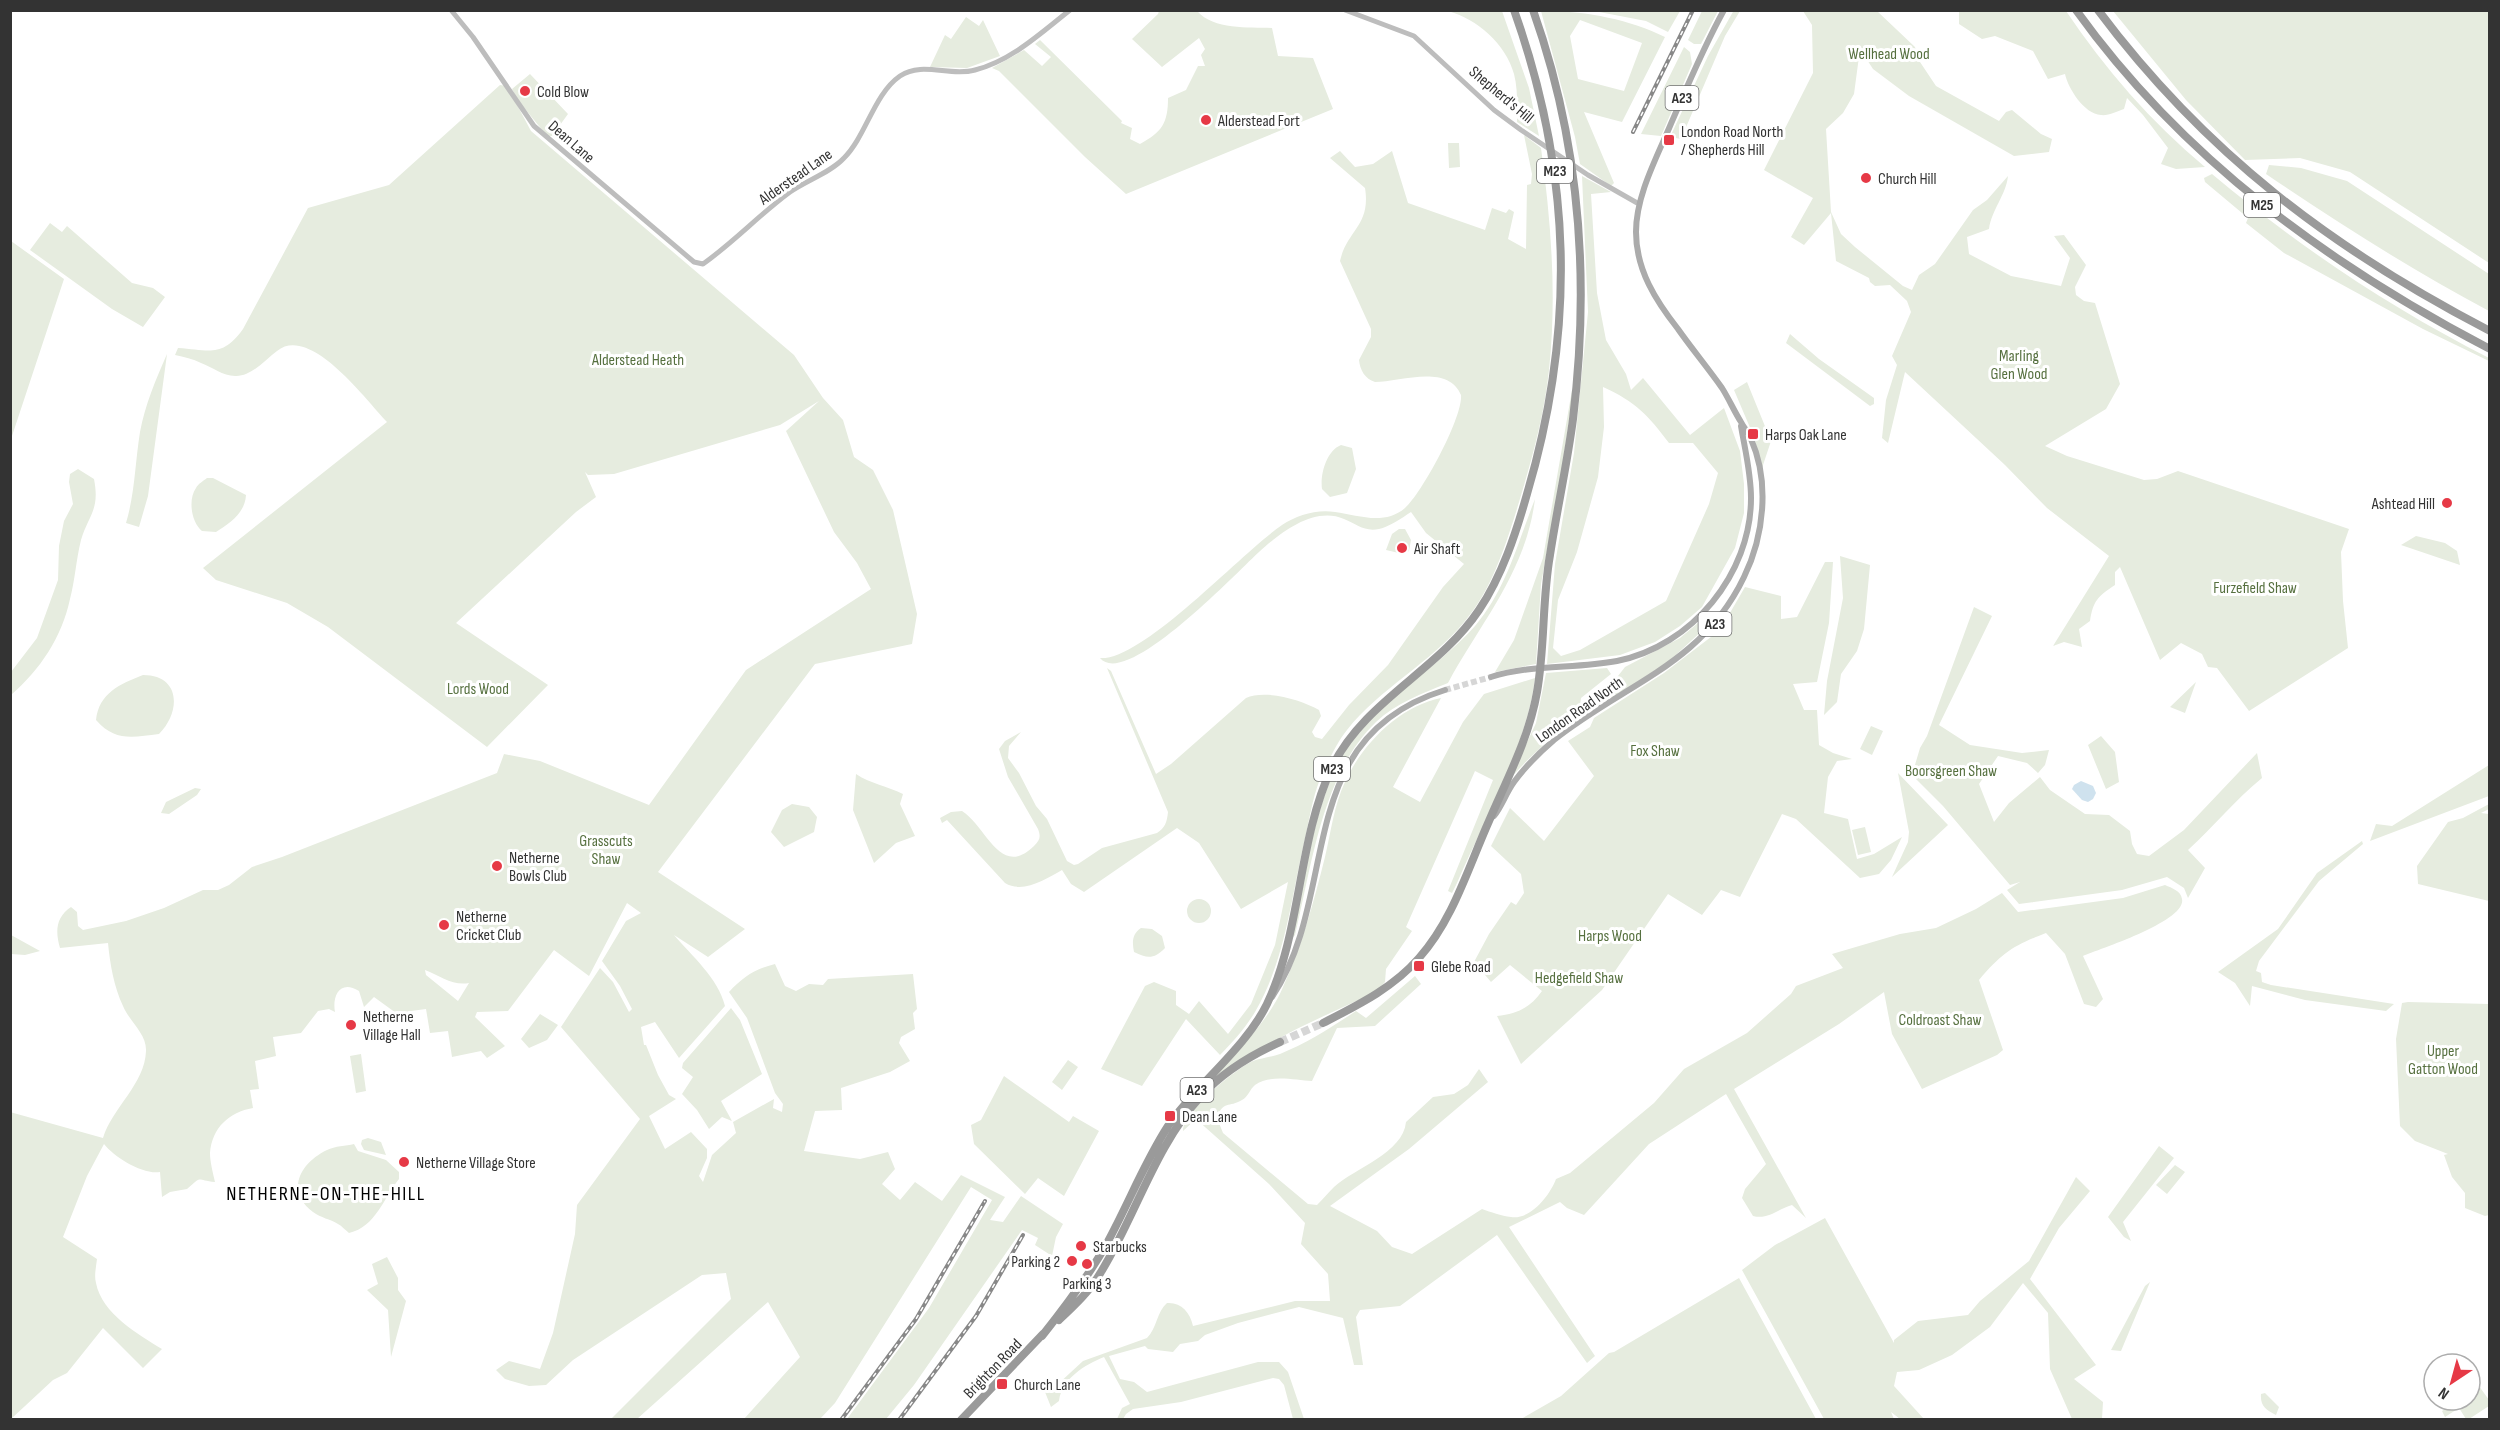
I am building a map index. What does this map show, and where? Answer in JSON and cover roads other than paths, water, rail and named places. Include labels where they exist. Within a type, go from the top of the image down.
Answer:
[{"type":"highway","name":"M23","points":[[1265,1007],[1288,941],[1316,814],[1331,770],[1352,735],[1369,715],[1444,651],[1479,610],[1493,587],[1513,538],[1539,452],[1562,309],[1561,229],[1551,146],[1525,41],[1514,10]]},
{"type":"highway","name":"M23","points":[[1488,824],[1527,731],[1540,674],[1547,575],[1576,393],[1582,289],[1579,228],[1568,143],[1554,80],[1533,10]]},
{"type":"highway","name":"M25","points":[[2076,10],[2144,95],[2200,152],[2242,188],[2306,238],[2374,283],[2490,349]]},
{"type":"highway","name":"M25","points":[[2098,10],[2128,51],[2169,97],[2200,129],[2259,182],[2366,259],[2487,329]]},
{"type":"highway","name":"London Road North","points":[[1323,1023],[1387,987],[1408,970],[1426,950],[1448,916],[1488,824]]},
{"type":"highway","name":"Brighton Road","points":[[1042,1336],[1082,1283],[1106,1244],[1152,1153],[1171,1122],[1239,1042],[1265,1007]]},
{"type":"highway","name":"Brighton Road","points":[[961,1419],[1079,1301],[1101,1272],[1149,1178],[1193,1105],[1229,1072],[1280,1042]]},
{"type":"main road","name":"Dean Lane","points":[[451,10],[473,37],[534,126],[694,262],[703,264]]},
{"type":"main road","name":"Alderstead Lane","points":[[703,264],[791,192],[843,159],[879,101],[897,78],[905,72],[922,69],[961,74],[990,66],[1013,53],[1071,10]]},
{"type":"main road","name":"Shepherd's Hill","points":[[1345,10],[1414,36],[1494,110],[1588,175],[1639,204]]},
{"type":"main road","name":"London Road North","points":[[1488,824],[1514,783],[1545,748],[1574,726],[1684,654],[1711,629],[1729,604],[1751,562],[1759,535],[1762,511],[1761,486],[1758,460],[1750,437],[1722,389],[1648,286],[1636,233],[1639,204],[1655,162],[1702,51],[1724,10]]},
{"type":"main road","name":"London Road North","points":[[1491,677],[1514,672],[1598,664],[1630,658],[1671,639],[1705,611],[1720,592],[1733,569],[1749,521],[1750,473],[1741,422]]},
{"type":"main road","name":"A23","points":[[1265,1007],[1278,989],[1295,949],[1329,810],[1337,786],[1348,765],[1362,745],[1389,719],[1421,699],[1445,690]]},
{"type":"water","points":[[2081,781],[2093,786],[2096,793],[2088,802],[2082,800],[2072,789]]},
{"type":"tunnel","points":[[1445,690],[1491,677]]},
{"type":"tunnel","points":[[1280,1042],[1323,1023]]},
{"type":"railway","points":[[1633,132],[1693,10]]},
{"type":"railway","points":[[841,1420],[916,1319],[985,1201]]},
{"type":"railway","points":[[899,1420],[976,1316],[1023,1235]]},
{"type":"place","name":"Cold Blow","points":[[525,91]]},
{"type":"place","name":"Alderstead Fort","points":[[1206,120]]},
{"type":"place","name":"London Road North / Shepherds Hill","points":[[1669,140]]},
{"type":"place","name":"Church Hill","points":[[1866,178]]},
{"type":"place","name":"Harps Oak Lane","points":[[1753,434]]},
{"type":"place","name":"Ashtead Hill","points":[[2447,503]]},
{"type":"place","name":"Air Shaft","points":[[1402,548]]},
{"type":"place","name":"Netherne Bowls Club","points":[[497,866]]},
{"type":"place","name":"Netherne Cricket Club","points":[[444,925]]},
{"type":"place","name":"Glebe Road","points":[[1419,966]]},
{"type":"place","name":"Netherne Village Hall","points":[[351,1025]]},
{"type":"place","name":"Dean Lane","points":[[1170,1116]]},
{"type":"place","name":"Netherne Village Store","points":[[404,1162]]},
{"type":"place","name":"Starbucks","points":[[1081,1246]]},
{"type":"place","name":"Parking 2","points":[[1072,1261]]},
{"type":"place","name":"Parking 3","points":[[1087,1264]]},
{"type":"place","name":"Church Lane","points":[[1002,1384]]},
{"type":"district","name":"NETHERNE-ON-THE-HILL","points":[[326,1193]]},
{"type":"park label","name":"Wellhead Wood","points":[[1889,53]]},
{"type":"park label","name":"Alderstead Heath","points":[[638,359]]},
{"type":"park label","name":"Marling Glen Wood","points":[[2019,364]]},
{"type":"park label","name":"Furzefield Shaw","points":[[2255,587]]},
{"type":"park label","name":"Lords Wood","points":[[478,688]]},
{"type":"park label","name":"Fox Shaw","points":[[1655,750]]},
{"type":"park label","name":"Boorsgreen Shaw","points":[[1951,770]]},
{"type":"park label","name":"Grasscuts Shaw","points":[[606,849]]},
{"type":"park label","name":"Harps Wood","points":[[1610,935]]},
{"type":"park label","name":"Hedgefield Shaw","points":[[1579,977]]},
{"type":"park label","name":"Coldroast Shaw","points":[[1940,1019]]},
{"type":"park label","name":"Upper Gatton Wood","points":[[2443,1059]]}]
